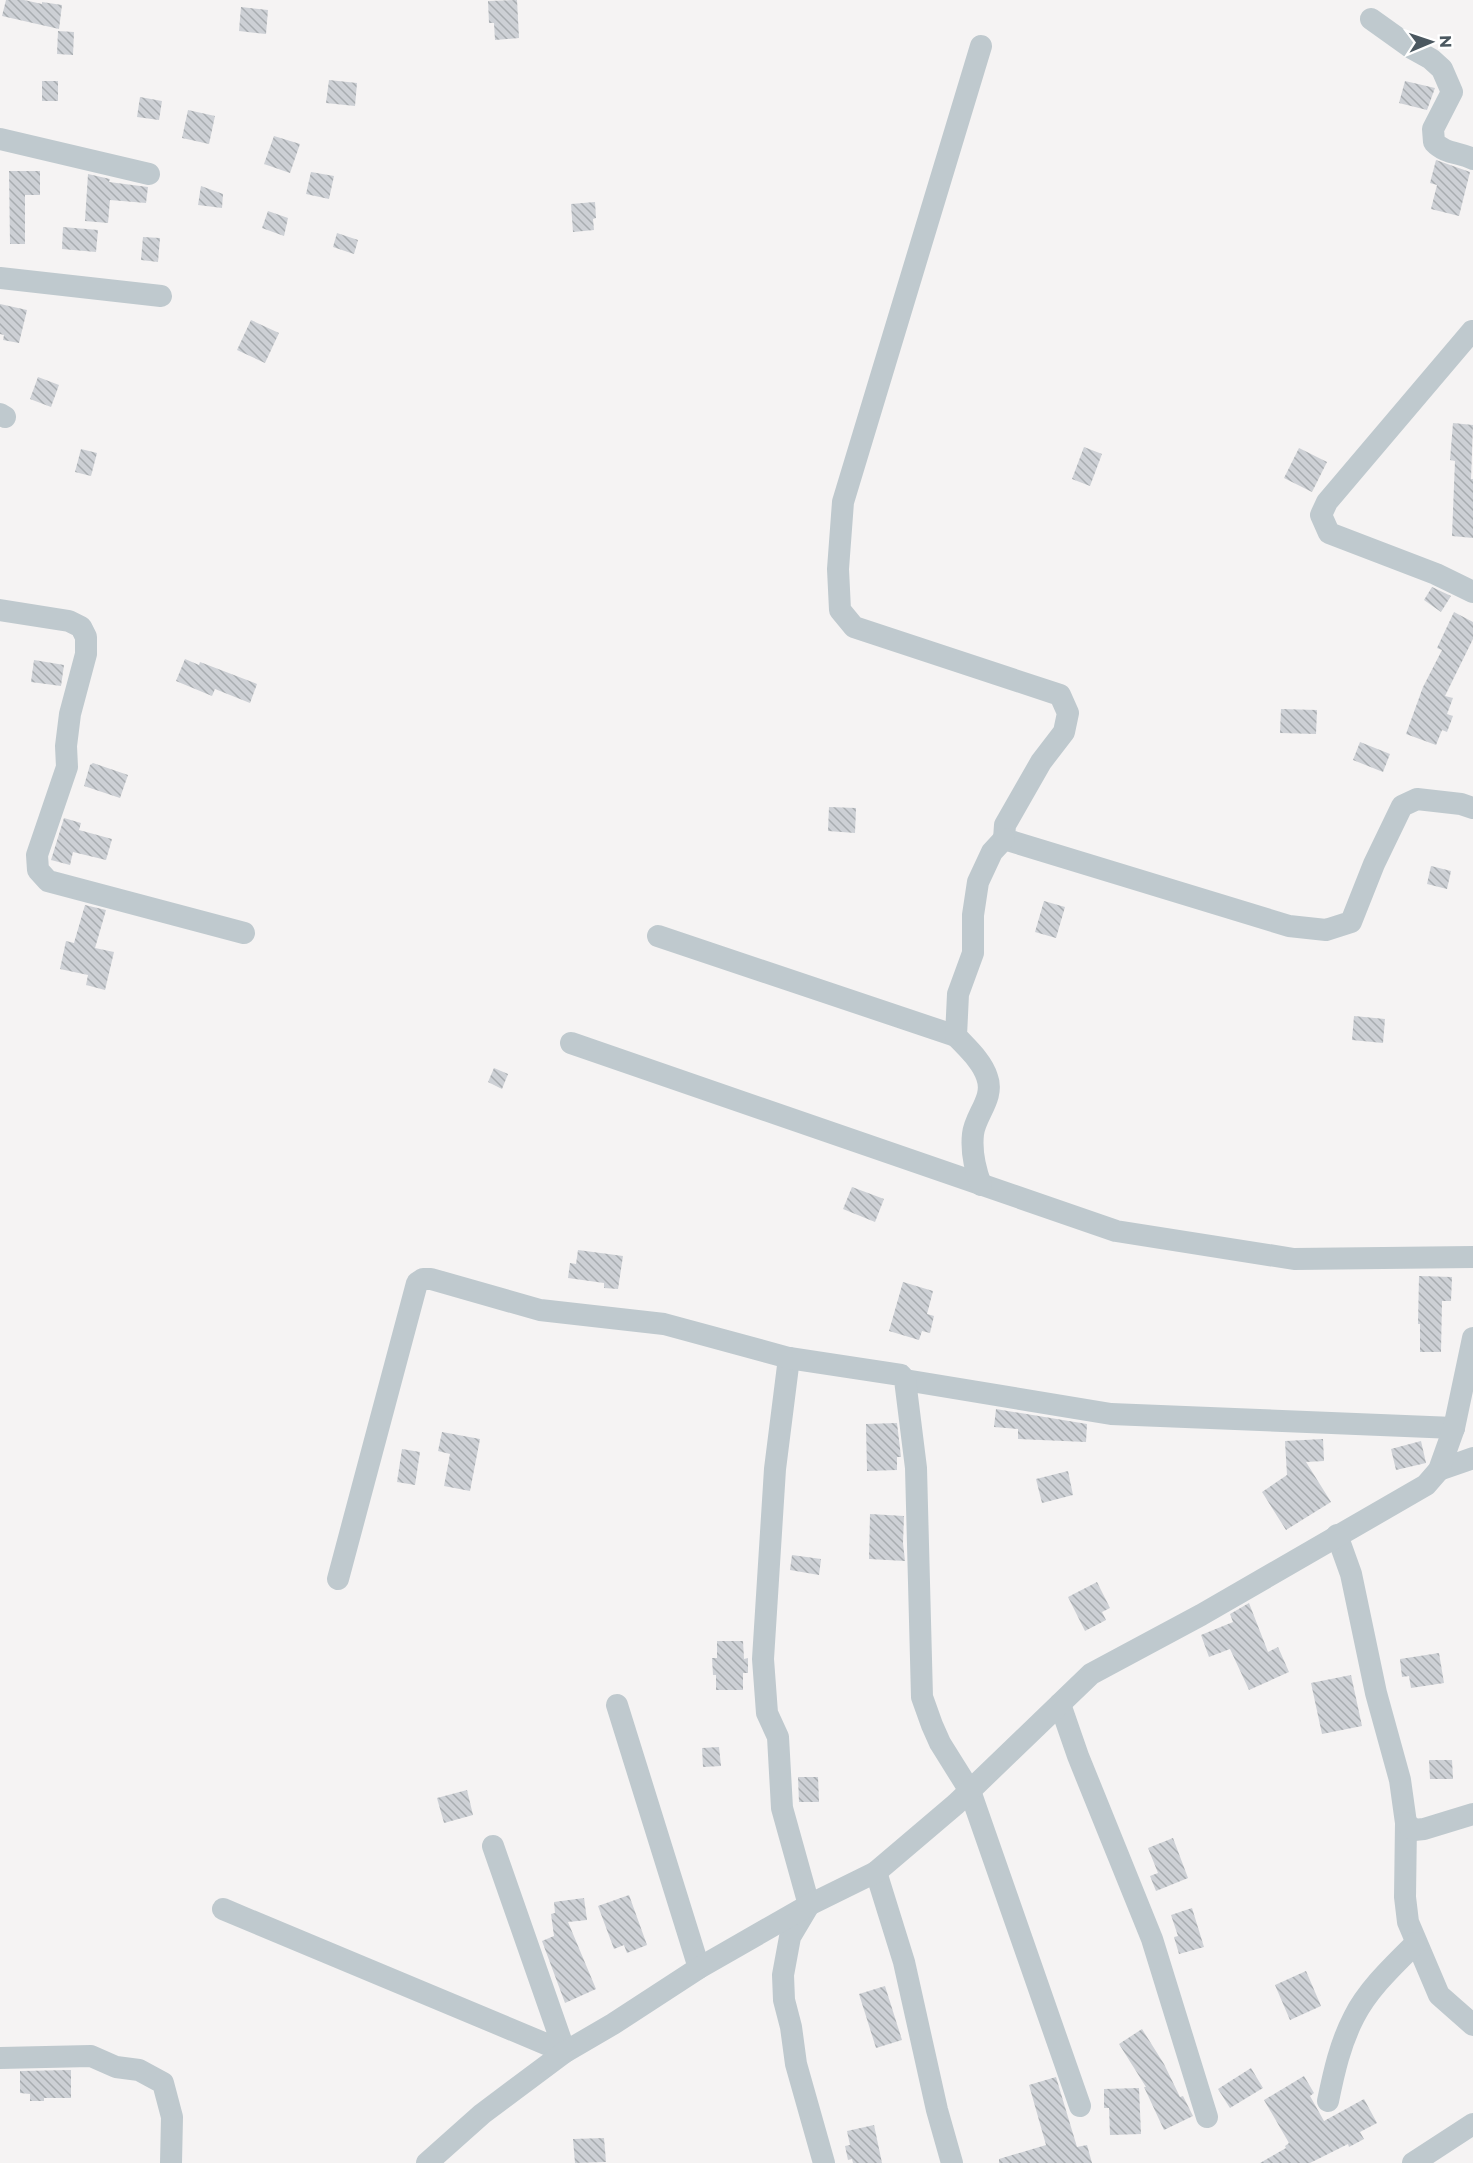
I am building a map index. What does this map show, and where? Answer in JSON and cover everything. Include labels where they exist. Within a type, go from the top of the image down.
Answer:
[{"type":"street","points":[[1371,19],[1431,59],[1442,69],[1452,92],[1432,129],[1434,142],[1447,152],[1462,154],[1473,159]]},
{"type":"street","points":[[956,1036],[958,994],[973,953],[973,915],[978,882],[992,852],[1004,838],[1005,825],[1020,798],[1041,762],[1064,732],[1068,713],[1060,695],[854,627],[840,610],[838,569],[843,502],[981,46]]},
{"type":"street","points":[[0,139],[149,174]]},
{"type":"street","points":[[0,278],[161,296]]},
{"type":"street","points":[[1472,331],[1327,502],[1321,515],[1329,533],[1436,574],[1473,592]]},
{"type":"street","points":[[0,610],[69,621],[81,627],[86,637],[86,654],[70,714],[66,746],[68,767],[37,855],[38,870],[48,881],[244,933]]},
{"type":"street","points":[[1004,838],[1289,926],[1326,930],[1351,922],[1374,864],[1402,806],[1417,799],[1461,804],[1473,808]]},
{"type":"street","points":[[658,936],[956,1036],[974,1055],[988,1078],[987,1101],[973,1133],[974,1166],[981,1185]]},
{"type":"street","points":[[571,1043],[1116,1231],[1294,1259],[1473,1257]]},
{"type":"street","points":[[338,1579],[417,1283],[423,1279],[440,1281],[540,1310],[664,1324],[789,1358],[901,1375],[905,1380],[916,1468],[922,1696],[940,1743],[970,1791],[1080,2106]]},
{"type":"street","points":[[427,2163],[482,2114],[565,2052],[699,1968],[809,1905],[876,1872],[970,1791],[1091,1674],[1201,1615],[1426,1485],[1439,1470],[1454,1428],[1472,1345]]},
{"type":"street","points":[[789,1358],[775,1469],[763,1659],[767,1713],[778,1737],[782,1808],[809,1905],[790,1937],[783,1975],[784,2000],[796,2064],[824,2163]]},
{"type":"street","points":[[905,1380],[1111,1414],[1454,1428]]},
{"type":"street","points":[[1439,1470],[1473,1458]]},
{"type":"street","points":[[1337,1535],[1351,1574],[1376,1693],[1400,1780],[1406,1823],[1405,1897],[1408,1922],[1438,1995],[1473,2025]]},
{"type":"street","points":[[1060,1704],[1082,1766],[1152,1939],[1207,2117]]},
{"type":"street","points":[[617,1705],[699,1968]]},
{"type":"street","points":[[1406,1823],[1414,1830],[1424,1829],[1473,1814]]},
{"type":"street","points":[[493,1846],[565,2052]]},
{"type":"street","points":[[876,1872],[904,1962],[937,2110],[952,2163]]},
{"type":"street","points":[[223,1909],[565,2052]]},
{"type":"street","points":[[1328,2101],[1338,2054],[1354,2016],[1370,1994],[1416,1943]]},
{"type":"street","points":[[0,2058],[92,2056],[116,2067],[139,2070],[164,2083],[172,2117],[171,2163]]},
{"type":"street","points":[[1413,2163],[1473,2124]]},
{"type":"building","points":[[6,0],[62,5],[59,29],[2,16]]},
{"type":"building","points":[[517,0],[519,38],[495,40],[494,23],[489,23],[488,1]]},
{"type":"building","points":[[241,7],[268,10],[266,34],[239,31]]},
{"type":"building","points":[[58,31],[74,32],[73,55],[57,54]]},
{"type":"building","points":[[329,80],[357,83],[355,106],[326,103]]},
{"type":"building","points":[[42,81],[58,81],[58,101],[42,101]]},
{"type":"building","points":[[1405,81],[1435,88],[1427,110],[1399,103]]},
{"type":"building","points":[[140,97],[162,101],[159,120],[137,117]]},
{"type":"building","points":[[188,110],[215,116],[209,144],[182,138]]},
{"type":"building","points":[[274,136],[300,144],[290,173],[264,164]]},
{"type":"building","points":[[1436,160],[1470,172],[1459,216],[1431,209],[1437,185],[1430,183]]},
{"type":"building","points":[[9,171],[40,171],[40,195],[25,195],[25,244],[10,244]]},
{"type":"building","points":[[311,172],[334,176],[329,199],[306,194]]},
{"type":"building","points":[[88,174],[110,179],[109,182],[148,187],[146,203],[110,200],[108,223],[85,221]]},
{"type":"building","points":[[201,186],[223,194],[222,208],[198,205]]},
{"type":"building","points":[[595,202],[594,230],[573,232],[571,204]]},
{"type":"building","points":[[268,211],[288,218],[284,236],[262,228]]},
{"type":"building","points":[[63,227],[98,230],[96,252],[62,249]]},
{"type":"building","points":[[337,233],[358,240],[354,254],[333,247]]},
{"type":"building","points":[[143,237],[160,238],[158,262],[141,260]]},
{"type":"building","points":[[0,304],[27,310],[19,343],[3,340],[4,335],[0,334]]},
{"type":"building","points":[[251,320],[279,333],[265,363],[237,350]]},
{"type":"building","points":[[38,377],[59,385],[51,407],[30,399]]},
{"type":"building","points":[[1453,423],[1473,425],[1471,479],[1473,479],[1473,538],[1452,536],[1455,461],[1450,460]]},
{"type":"building","points":[[1084,447],[1102,454],[1090,486],[1072,479]]},
{"type":"building","points":[[1299,448],[1327,462],[1312,492],[1284,478]]},
{"type":"building","points":[[81,449],[97,453],[91,476],[75,472]]},
{"type":"building","points":[[1432,587],[1451,596],[1441,612],[1424,600]]},
{"type":"building","points":[[1454,612],[1473,622],[1473,639],[1445,696],[1453,698],[1447,714],[1453,716],[1447,732],[1442,730],[1436,745],[1406,734],[1423,687],[1442,650],[1437,648]]},
{"type":"building","points":[[185,659],[199,665],[200,662],[257,684],[250,703],[215,689],[212,696],[176,681]]},
{"type":"building","points":[[34,660],[64,665],[61,686],[31,682]]},
{"type":"building","points":[[1281,709],[1317,710],[1316,734],[1280,733]]},
{"type":"building","points":[[1360,742],[1390,754],[1383,772],[1353,760]]},
{"type":"building","points":[[93,763],[128,775],[120,798],[84,786],[90,765]]},
{"type":"building","points":[[829,807],[856,808],[855,833],[828,831]]},
{"type":"building","points":[[64,818],[81,823],[79,830],[112,839],[106,860],[73,852],[70,865],[51,860]]},
{"type":"building","points":[[1431,866],[1451,871],[1447,889],[1427,884]]},
{"type":"building","points":[[1044,901],[1065,907],[1056,938],[1035,932]]},
{"type":"building","points":[[85,905],[106,910],[95,948],[114,952],[105,990],[86,985],[88,975],[60,969],[66,941],[74,943]]},
{"type":"building","points":[[1354,1016],[1385,1019],[1383,1043],[1352,1040]]},
{"type":"building","points":[[494,1068],[508,1074],[502,1089],[488,1082]]},
{"type":"building","points":[[852,1187],[884,1199],[875,1222],[843,1209]]},
{"type":"building","points":[[578,1250],[623,1256],[618,1289],[604,1288],[604,1283],[568,1278],[570,1263],[576,1264]]},
{"type":"building","points":[[1419,1276],[1452,1277],[1451,1301],[1442,1301],[1441,1352],[1420,1352]]},
{"type":"building","points":[[903,1282],[933,1291],[927,1314],[934,1316],[930,1333],[922,1331],[919,1340],[889,1331]]},
{"type":"building","points":[[996,1409],[1087,1424],[1086,1442],[1018,1439],[1018,1429],[994,1427]]},
{"type":"building","points":[[897,1423],[901,1457],[897,1457],[897,1470],[867,1471],[866,1424]]},
{"type":"building","points":[[442,1432],[480,1439],[470,1491],[444,1486],[450,1454],[438,1451]]},
{"type":"building","points":[[1323,1439],[1324,1461],[1306,1462],[1331,1502],[1286,1530],[1262,1492],[1287,1475],[1285,1441]]},
{"type":"building","points":[[1421,1441],[1426,1463],[1396,1470],[1391,1449]]},
{"type":"building","points":[[402,1449],[420,1452],[415,1485],[397,1482]]},
{"type":"building","points":[[1068,1471],[1073,1495],[1042,1503],[1036,1479]]},
{"type":"building","points":[[870,1514],[904,1516],[905,1561],[869,1559]]},
{"type":"building","points":[[792,1555],[821,1559],[819,1575],[790,1570]]},
{"type":"building","points":[[1097,1582],[1110,1608],[1102,1612],[1106,1620],[1085,1631],[1068,1597]]},
{"type":"building","points":[[1249,1603],[1268,1652],[1278,1647],[1289,1672],[1249,1690],[1230,1649],[1209,1657],[1201,1635],[1233,1622],[1230,1614]]},
{"type":"building","points":[[717,1641],[743,1641],[744,1659],[748,1658],[748,1673],[743,1673],[743,1690],[716,1690],[716,1675],[713,1675],[712,1658],[717,1658]]},
{"type":"building","points":[[1439,1653],[1444,1683],[1411,1688],[1409,1676],[1402,1677],[1400,1659]]},
{"type":"building","points":[[1351,1675],[1362,1726],[1322,1734],[1311,1683]]},
{"type":"building","points":[[719,1747],[721,1766],[703,1767],[702,1748]]},
{"type":"building","points":[[1429,1760],[1452,1760],[1453,1779],[1430,1779]]},
{"type":"building","points":[[798,1777],[818,1777],[819,1802],[799,1802]]},
{"type":"building","points":[[467,1790],[473,1815],[444,1823],[437,1798]]},
{"type":"building","points":[[1173,1838],[1188,1878],[1156,1891],[1150,1876],[1158,1873],[1148,1848]]},
{"type":"building","points":[[629,1895],[647,1945],[627,1953],[624,1945],[614,1949],[598,1906]]},
{"type":"building","points":[[584,1898],[587,1920],[568,1922],[596,1989],[565,2003],[542,1941],[554,1936],[551,1914],[555,1913],[554,1902]]},
{"type":"building","points":[[1192,1908],[1204,1947],[1179,1954],[1174,1937],[1178,1936],[1171,1915]]},
{"type":"building","points":[[1306,1971],[1321,2006],[1290,2020],[1275,1985]]},
{"type":"building","points":[[885,1986],[902,2040],[876,2048],[859,1994]]},
{"type":"building","points":[[1142,2029],[1193,2116],[1164,2130],[1144,2087],[1146,2087],[1119,2044]]},
{"type":"building","points":[[1251,2068],[1263,2088],[1230,2108],[1218,2089]]},
{"type":"building","points":[[71,2070],[71,2098],[44,2098],[44,2101],[30,2101],[30,2094],[20,2093],[20,2071]]},
{"type":"building","points":[[1304,2076],[1314,2093],[1310,2096],[1324,2121],[1364,2099],[1377,2123],[1360,2132],[1364,2139],[1349,2147],[1348,2144],[1310,2163],[1260,2163],[1286,2148],[1285,2146],[1289,2143],[1264,2100]]},
{"type":"building","points":[[1056,2077],[1077,2147],[1087,2145],[1092,2163],[999,2163],[999,2159],[1046,2145],[1029,2085]]},
{"type":"building","points":[[1139,2088],[1141,2134],[1110,2135],[1109,2108],[1104,2108],[1104,2089]]},
{"type":"building","points":[[874,2125],[882,2163],[853,2163],[852,2159],[848,2160],[845,2146],[850,2145],[847,2131]]},
{"type":"building","points":[[604,2138],[606,2162],[575,2163],[573,2139]]}]
